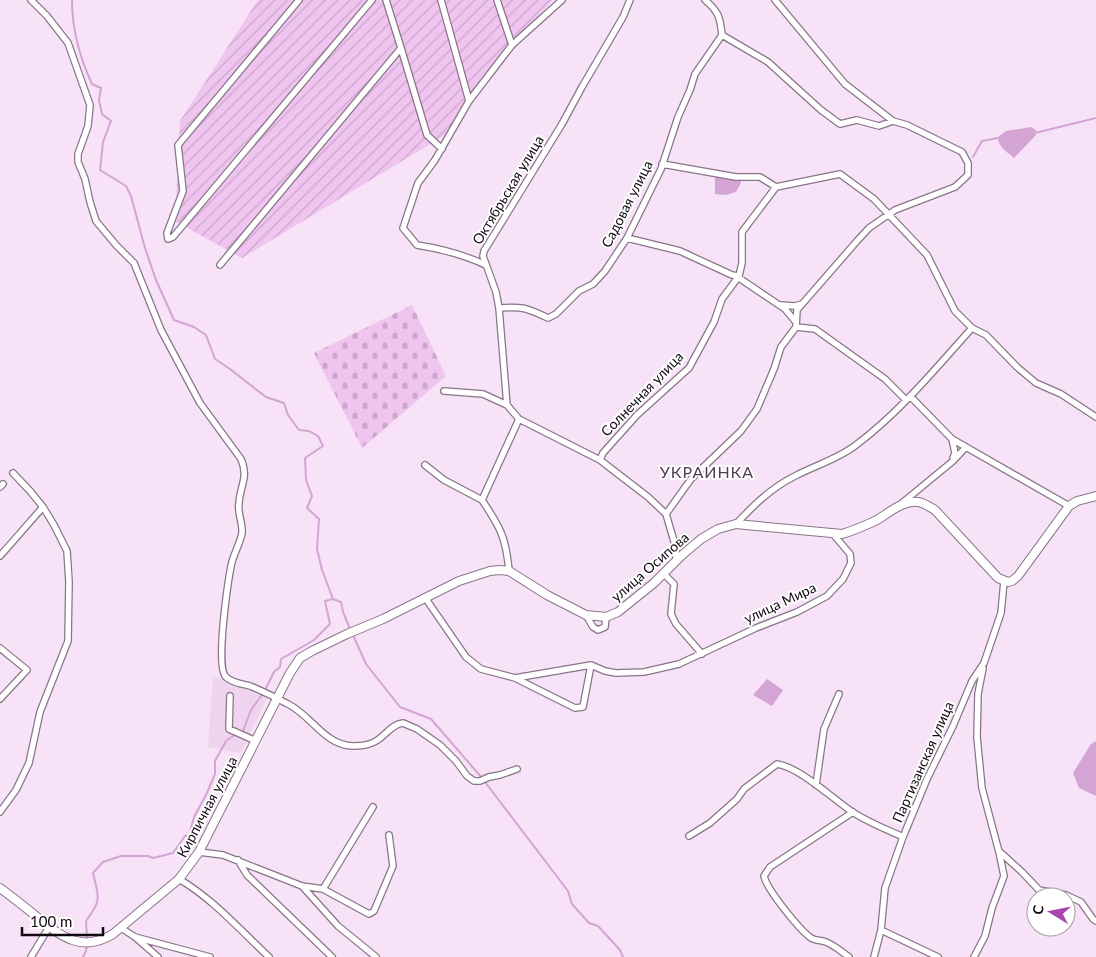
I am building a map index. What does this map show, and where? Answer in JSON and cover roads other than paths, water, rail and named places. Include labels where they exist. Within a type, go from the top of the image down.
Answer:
[{"type":"main road","points":[[1004,581],[1012,581],[1018,576],[1069,506],[1077,501],[1096,496]]},
{"type":"main road","name":"улица Осипова","points":[[509,571],[547,595],[586,615],[606,617],[618,612],[664,574],[701,539],[718,529],[736,524],[842,534],[852,532],[906,503],[919,502],[935,510],[998,578],[1004,581]]},
{"type":"main road","points":[[426,599],[459,581],[476,575],[490,571],[509,571]]},
{"type":"main road","name":"Кирпичная улица","points":[[0,888],[61,936],[87,943],[105,939],[121,928],[179,879],[199,852],[294,665],[300,658],[347,634],[426,599]]},
{"type":"street","points":[[31,0],[47,16],[68,43],[90,105],[88,126],[78,154],[78,162],[85,179],[92,212],[102,229],[134,262],[153,314],[166,342],[186,374],[200,403],[242,459],[245,469],[245,478],[238,508],[242,531],[232,564],[222,636],[222,671],[228,679],[251,686],[301,712],[328,737],[346,745],[370,744],[377,741],[394,726],[403,723],[417,729],[440,745],[467,776],[474,781],[480,781],[517,769]]},
{"type":"street","points":[[299,0],[178,145],[182,192],[166,233],[168,238],[173,237],[372,0]]},
{"type":"street","points":[[386,0],[427,135],[442,149]]},
{"type":"street","points":[[441,0],[469,101]]},
{"type":"street","points":[[497,0],[512,45]]},
{"type":"street","points":[[486,265],[463,254],[438,248],[417,246],[403,228],[418,183],[442,149],[469,101],[512,45],[555,3],[562,0]]},
{"type":"street","name":"Октябрьская улица","points":[[507,405],[499,308],[496,292],[483,256],[484,250],[562,124],[623,18],[630,0]]},
{"type":"street","points":[[705,0],[716,9],[721,22],[722,35],[768,62],[840,124],[857,120],[879,126],[893,121]]},
{"type":"street","points":[[666,514],[691,479],[741,431],[757,409],[781,347],[795,324],[797,310],[857,241],[894,210],[955,187],[968,175],[968,163],[962,152],[907,125],[893,121],[845,84],[775,0]]},
{"type":"street","name":"Садовая улица","points":[[499,308],[517,307],[529,309],[548,318],[556,314],[580,291],[593,284],[605,271],[626,238],[662,164],[695,74],[722,35]]},
{"type":"street","points":[[220,266],[401,48]]},
{"type":"street","points":[[662,164],[736,177],[760,177],[776,187],[840,174],[874,199],[927,255],[955,311],[972,328],[986,335],[1017,368],[1036,383],[1060,394],[1096,417]]},
{"type":"street","name":"Солнечная улица","points":[[600,460],[603,453],[638,415],[689,368],[714,322],[722,299],[739,276],[742,263],[742,232],[776,187]]},
{"type":"street","points":[[626,238],[680,251],[732,275],[739,276],[739,278],[779,305],[795,324],[815,329],[885,379],[952,439],[1069,506]]},
{"type":"street","points":[[779,305],[802,304]]},
{"type":"street","points":[[736,524],[764,495],[795,476],[824,464],[857,444],[908,398],[972,328]]},
{"type":"street","points":[[444,391],[483,394],[507,405],[519,419],[600,460],[648,497],[666,514],[676,548],[676,561]]},
{"type":"street","points":[[482,500],[519,419]]},
{"type":"street","points":[[952,439],[955,453],[953,460]]},
{"type":"street","points":[[898,507],[966,447]]},
{"type":"street","points":[[425,465],[444,480],[482,500],[500,526],[507,549],[509,571]]},
{"type":"street","points":[[0,812],[16,790],[29,763],[40,712],[68,641],[69,582],[67,551],[43,507],[13,473]]},
{"type":"street","points":[[0,556],[43,507]]},
{"type":"street","name":"улица Мира","points":[[426,599],[466,656],[481,669],[515,678],[591,665],[616,673],[644,672],[680,664],[756,628],[797,612],[827,596],[843,579],[851,563],[850,554],[833,534]]},
{"type":"street","points":[[664,574],[674,584],[672,614],[676,624],[702,654]]},
{"type":"street","name":"Партизанская улица","points":[[874,957],[881,930],[885,888],[903,837],[972,680],[984,663],[1001,613],[1004,581]]},
{"type":"street","points":[[586,615],[593,627],[598,630],[605,627],[606,617]]},
{"type":"street","points":[[0,648],[28,670],[0,699]]},
{"type":"street","points":[[974,957],[985,936],[992,908],[1004,876],[982,788],[977,737],[978,694],[984,663]]},
{"type":"street","points":[[515,678],[575,708],[583,707],[591,665]]},
{"type":"street","points":[[816,785],[824,729],[839,694]]},
{"type":"street","points":[[230,696],[229,729],[256,742]]},
{"type":"street","points":[[689,836],[710,823],[737,799],[744,789],[777,764],[785,765],[853,812],[903,837]]},
{"type":"street","points":[[323,889],[373,807]]},
{"type":"street","points":[[849,957],[826,942],[814,940],[805,933],[776,898],[765,882],[764,876],[770,868],[853,812]]},
{"type":"street","points":[[199,852],[223,854],[302,886],[323,889],[369,914],[374,911],[393,866],[389,835]]},
{"type":"street","points":[[999,852],[1039,890],[1066,895],[1080,902],[1096,921]]},
{"type":"street","points":[[238,860],[248,875],[332,957]]},
{"type":"street","points":[[179,879],[191,886],[214,905],[268,957]]},
{"type":"street","points":[[302,886],[338,926],[376,957]]},
{"type":"street","points":[[30,957],[49,927]]},
{"type":"street","points":[[121,928],[158,957]]},
{"type":"street","points":[[881,930],[938,957]]},
{"type":"street","points":[[134,937],[210,957]]},
{"type":"waterway","points":[[72,0],[73,22],[80,54],[92,84],[101,88],[99,100],[102,114],[111,121],[103,142],[100,170],[126,186],[131,196],[156,280],[174,320],[194,327],[206,335],[215,359],[266,397],[284,403],[288,415],[299,430],[309,431],[318,436],[323,446],[305,458],[306,480],[312,496],[307,508],[319,519],[317,549],[322,570],[333,599],[341,602],[350,629]]},
{"type":"waterway","points":[[1035,133],[1096,118]]},
{"type":"waterway","points":[[973,157],[982,141],[998,138]]},
{"type":"waterway","points":[[241,732],[251,710],[264,692],[274,672],[280,667],[281,659],[314,640],[330,624],[325,601],[333,599]]},
{"type":"waterway","points":[[353,635],[366,664],[400,707],[431,719],[482,778]]},
{"type":"waterway","points":[[87,939],[86,921],[95,908],[98,899],[93,873],[103,862],[121,856],[148,856],[153,858],[173,853],[185,836],[189,835],[194,817],[215,774],[215,761],[226,741],[236,734]]},
{"type":"waterway","points":[[485,782],[568,891],[572,904],[589,923],[598,926],[620,950],[623,957]]},
{"type":"waterway","points":[[83,957],[87,944]]},
{"type":"district","name":"УКРАИНКА","points":[[707,472]]}]
